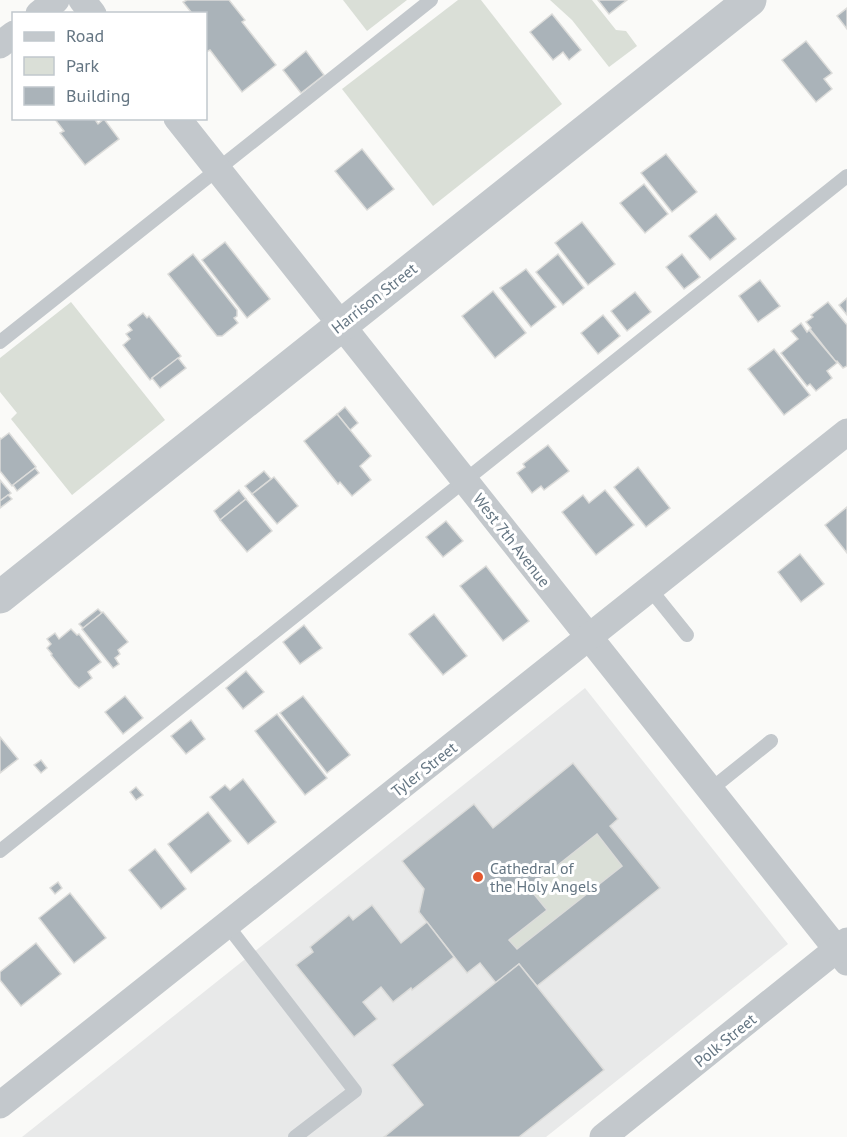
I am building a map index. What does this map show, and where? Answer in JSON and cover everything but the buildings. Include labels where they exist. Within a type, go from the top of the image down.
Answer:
[{"type":"street","points":[[41,12],[56,0]]},
{"type":"street","points":[[82,0],[91,12]]},
{"type":"street","name":"Harrison Street","points":[[0,597],[750,0]]},
{"type":"street","points":[[0,45],[12,36]]},
{"type":"street","name":"West 7th Avenue","points":[[179,120],[710,790],[844,951]]},
{"type":"street","name":"Tyler Street","points":[[0,1105],[847,432]]},
{"type":"street","name":"Polk Street","points":[[603,1137],[844,951]]},
{"type":"lane","points":[[0,342],[431,0]]},
{"type":"lane","points":[[0,851],[847,176]]},
{"type":"lane","points":[[650,589],[687,635]]},
{"type":"lane","points":[[710,790],[771,741]]},
{"type":"lane","points":[[227,925],[355,1091],[295,1137]]},
{"type":"shaded area","points":[[585,688],[788,944],[624,1075],[546,1137],[22,1137]]},
{"type":"green space","points":[[343,0],[407,0],[367,31]]},
{"type":"green space","points":[[458,0],[481,0],[562,104],[433,206],[342,89]]},
{"type":"green space","points":[[550,0],[592,0],[616,30],[626,31],[637,46],[609,67],[572,20]]},
{"type":"green space","points":[[71,302],[165,420],[72,495],[11,419],[17,413],[0,392],[0,358]]},
{"type":"green space","points":[[597,834],[622,866],[517,949],[509,940],[547,910],[529,888]]},
{"type":"place","name":"Cathedral of the Holy Angels","points":[[478,877]]}]
